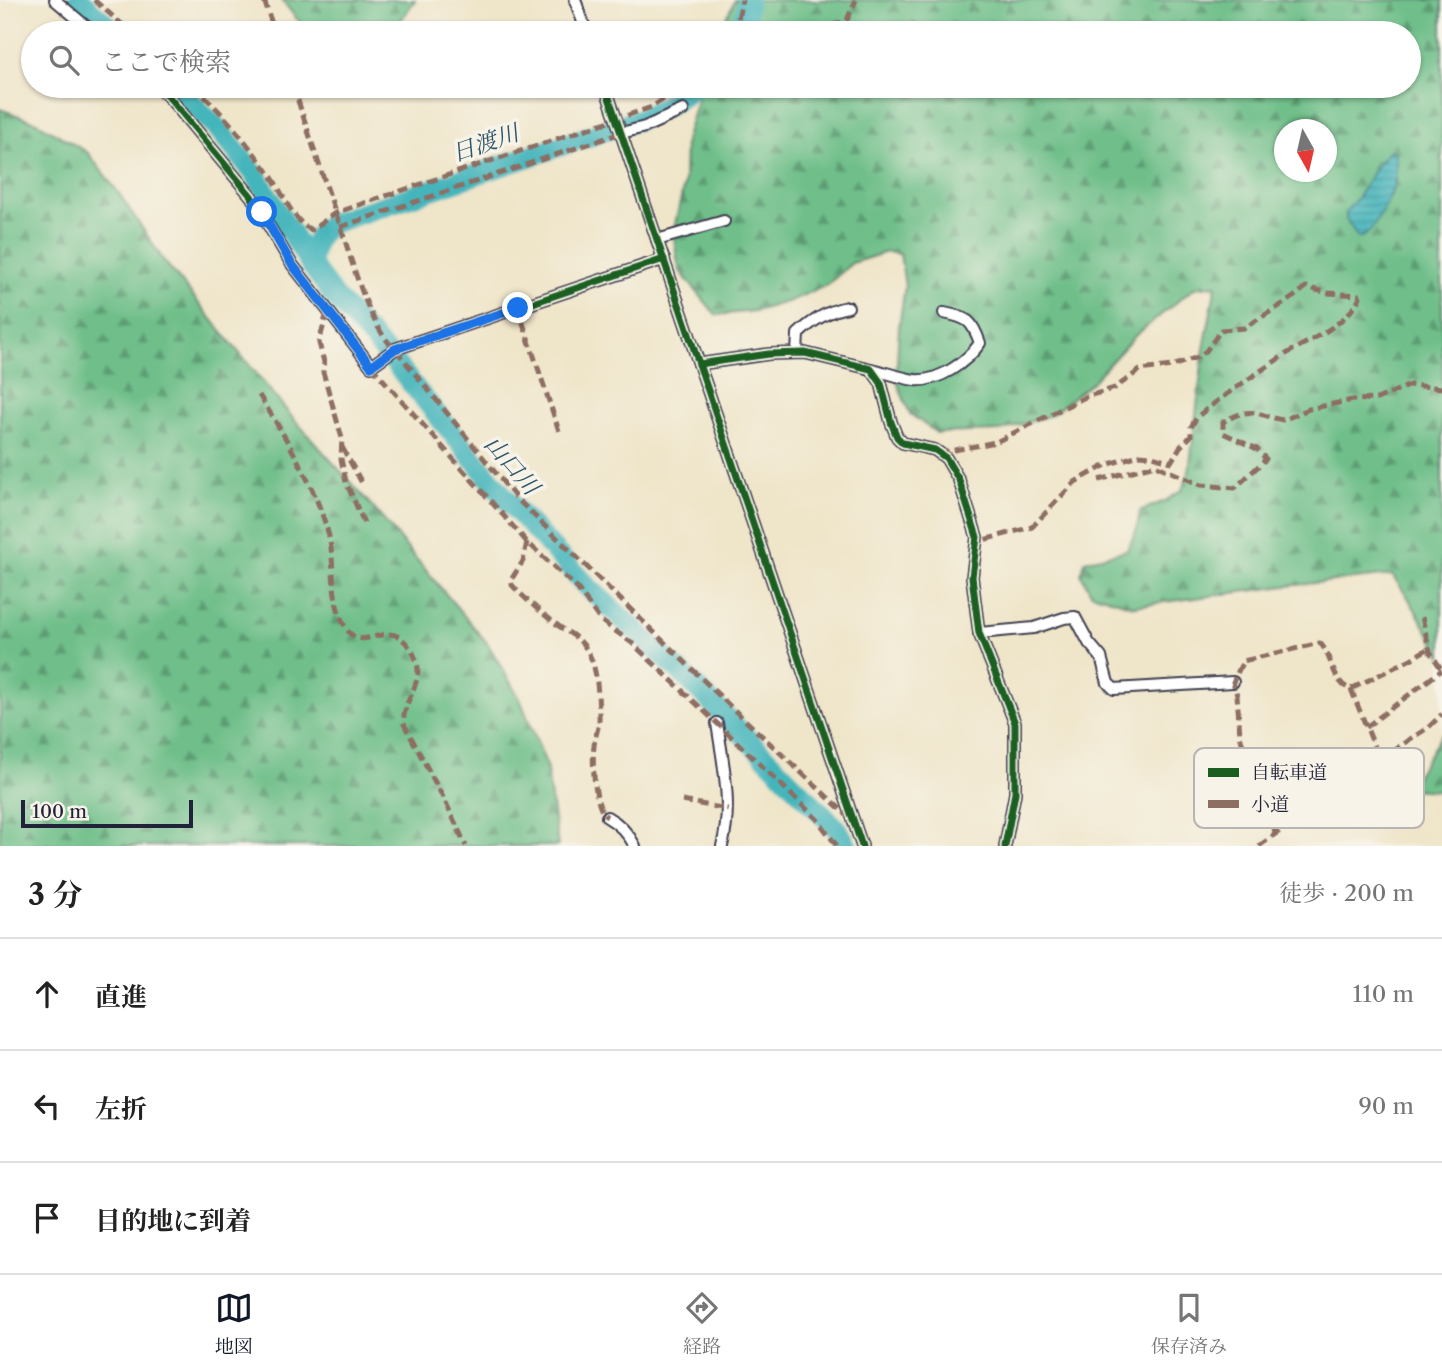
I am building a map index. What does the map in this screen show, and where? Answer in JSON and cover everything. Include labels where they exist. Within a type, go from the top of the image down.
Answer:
[{"type":"street","points":[[55,0],[80,21]]},
{"type":"street","points":[[575,0],[583,21]]},
{"type":"street","points":[[168,98],[251,196],[291,263],[371,366],[389,352],[664,259]]},
{"type":"street","points":[[609,98],[862,846]]},
{"type":"street","points":[[620,128],[645,127],[683,110]]},
{"type":"street","points":[[657,240],[724,221]]},
{"type":"street","points":[[797,353],[798,334],[809,324],[836,309],[848,307]]},
{"type":"street","points":[[699,364],[769,354],[805,353],[915,380],[934,379],[975,351],[980,343],[975,328],[965,317],[944,313]]},
{"type":"street","points":[[871,369],[881,383],[897,437],[903,443],[935,450],[946,458],[959,480],[977,537],[972,577],[979,633],[1015,723],[1015,793],[1005,846]]},
{"type":"street","points":[[979,633],[1034,628],[1075,617],[1088,643],[1101,657],[1108,683],[1114,688],[1233,682]]},
{"type":"street","points":[[717,723],[728,816],[722,846]]},
{"type":"street","points":[[607,817],[617,822],[635,846]]},
{"type":"green space","points":[[282,0],[415,0],[399,21],[300,21]]},
{"type":"green space","points":[[735,0],[1442,0],[1442,656],[1392,575],[1134,606],[1091,593],[1081,574],[1085,561],[1127,550],[1137,529],[1140,511],[1165,501],[1182,490],[1189,472],[1204,349],[1216,285],[1194,288],[1135,336],[1092,382],[1051,415],[1000,431],[937,433],[910,414],[896,379],[905,286],[900,254],[887,252],[852,263],[827,285],[790,301],[755,311],[716,315],[679,270],[673,233],[684,185],[685,141],[698,98],[1421,98],[1421,21],[725,21]]},
{"type":"green space","points":[[0,109],[36,122],[87,152],[118,192],[164,261],[291,416],[370,504],[488,644],[520,699],[546,764],[558,846],[0,846]]},
{"type":"green space","points":[[1442,734],[1442,791],[1424,790],[1424,763]]},
{"type":"water","points":[[1390,150],[1395,152],[1396,162],[1392,193],[1371,229],[1358,238],[1346,219],[1346,212]]},
{"type":"waterway","name":"山口川","points":[[78,0],[103,21]]},
{"type":"waterway","name":"日渡川","points":[[744,21],[748,0]]},
{"type":"waterway","name":"山口川","points":[[187,98],[218,129],[256,176],[311,265],[333,295],[389,356],[507,500],[589,588],[688,679],[838,830],[847,846]]},
{"type":"waterway","name":"日渡川","points":[[311,265],[316,241],[332,223],[643,118],[679,98]]},
{"type":"marked path","points":[[94,0],[118,21]]},
{"type":"marked path","points":[[264,0],[271,21]]},
{"type":"marked path","points":[[738,21],[742,0]]},
{"type":"marked path","points":[[844,21],[856,0]]},
{"type":"marked path","points":[[206,98],[233,127],[269,173],[293,213],[312,230],[335,213],[652,107],[665,98]]},
{"type":"marked path","points":[[297,98],[362,293],[386,339],[516,498],[731,707],[850,818]]},
{"type":"marked path","points":[[340,227],[621,133]]},
{"type":"marked path","points":[[939,453],[996,442],[1085,397],[1115,388],[1140,370],[1172,366],[1198,357],[1206,351],[1221,330],[1244,328],[1306,287],[1360,297],[1336,325],[1259,372],[1197,417],[1191,427],[1191,436],[1171,462],[1139,455],[1106,465],[1075,482],[1032,527],[976,542]]},
{"type":"marked path","points":[[518,308],[559,431]]},
{"type":"marked path","points":[[327,312],[319,343],[324,362],[323,372],[342,438],[341,459],[346,482],[364,523]]},
{"type":"marked path","points":[[371,366],[526,541],[577,588],[600,620],[632,643],[721,727],[817,819],[837,846]]},
{"type":"marked path","points":[[1099,480],[1155,465],[1201,485],[1235,488],[1266,459],[1257,449],[1223,433],[1223,422],[1233,417],[1254,413],[1283,420],[1309,409],[1353,400],[1377,399],[1410,385],[1442,388]]},
{"type":"marked path","points":[[259,395],[298,460],[321,511],[330,541],[337,605],[346,628],[350,634],[360,639],[393,634],[403,640],[413,653],[417,663],[417,679],[406,708],[404,724],[466,846]]},
{"type":"marked path","points":[[342,447],[362,483]]},
{"type":"marked path","points":[[527,542],[523,561],[511,580],[512,585],[541,612],[580,641],[593,663],[598,689],[599,719],[594,746],[594,773],[599,805],[607,817]]},
{"type":"marked path","points":[[1422,617],[1430,652],[1442,670]]},
{"type":"marked path","points":[[1244,748],[1233,682],[1243,661],[1320,643],[1340,682],[1351,689],[1429,648]]},
{"type":"marked path","points":[[1366,727],[1442,670]]},
{"type":"marked path","points":[[1351,689],[1375,748]]},
{"type":"marked path","points":[[1396,748],[1429,727],[1442,714]]},
{"type":"marked path","points":[[682,801],[728,809]]},
{"type":"marked path","points":[[1274,828],[1275,835]]},
{"type":"marked path","points":[[1259,846],[1284,828]]},
{"type":"cycle path","points":[[170,98],[251,196],[291,263],[371,366],[395,349],[664,259]]},
{"type":"cycle path","points":[[609,98],[862,846]]},
{"type":"cycle path","points":[[699,364],[769,354],[805,353],[871,369],[881,383],[897,437],[903,443],[935,450],[946,458],[959,480],[977,537],[972,577],[979,633],[1015,723],[1015,793],[1005,846]]},
{"type":"route","points":[[262,212],[291,263],[371,366],[395,349],[518,308]]}]
